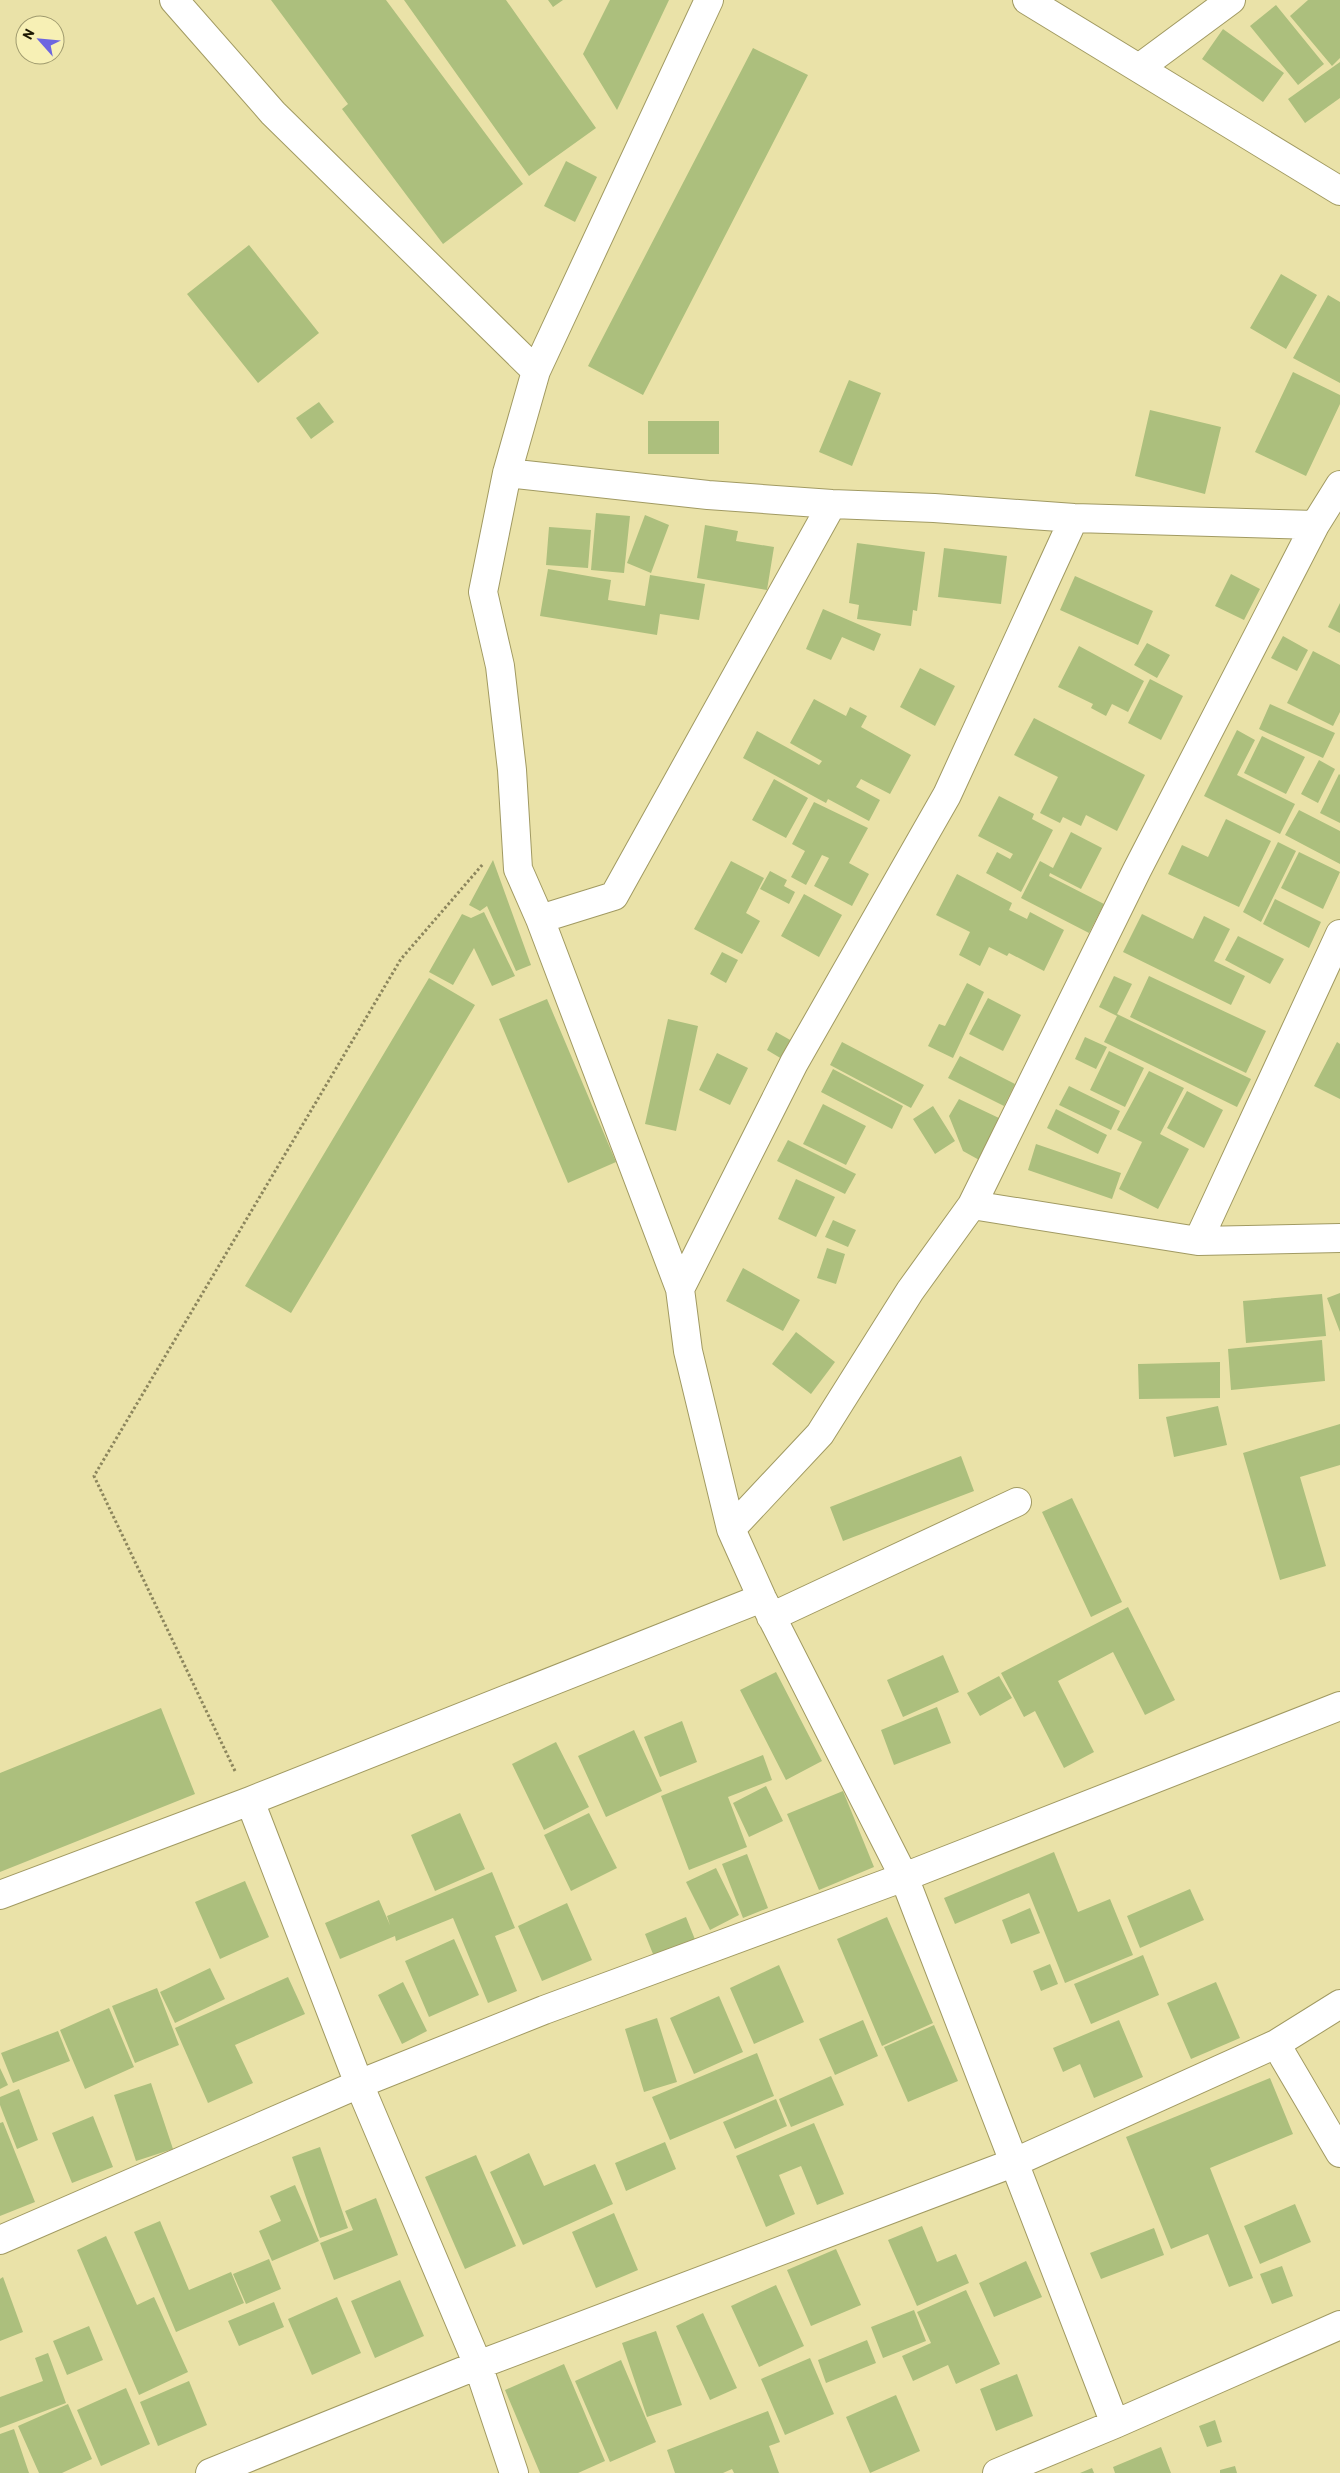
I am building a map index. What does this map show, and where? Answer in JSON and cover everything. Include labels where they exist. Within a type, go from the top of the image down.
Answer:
[{"type":"street","points":[[174,0],[273,113],[536,371]]},
{"type":"street","points":[[709,0],[536,371],[508,473],[483,592],[500,666],[512,770],[518,869],[540,918],[680,1289],[688,1351],[731,1529],[767,1608],[904,1878],[1115,2424]]},
{"type":"street","points":[[1027,0],[1340,191]]},
{"type":"street","points":[[1139,68],[1231,0]]},
{"type":"street","points":[[508,473],[708,495],[832,504],[934,508],[1074,518],[1315,525]]},
{"type":"street","points":[[731,1529],[820,1434],[910,1291],[972,1206],[1137,870],[1315,525],[1340,485]]},
{"type":"street","points":[[540,918],[614,896],[832,504]]},
{"type":"street","points":[[680,1289],[794,1063],[947,795],[1074,518]]},
{"type":"street","points":[[1198,1241],[1340,934]]},
{"type":"street","points":[[972,1206],[1198,1241],[1340,1238]]},
{"type":"street","points":[[0,1895],[767,1608],[1017,1502]]},
{"type":"street","points":[[0,2240],[359,2084],[544,2010],[904,1878],[1340,1706]]},
{"type":"street","points":[[250,1801],[359,2084],[478,2365],[514,2473]]},
{"type":"street","points":[[210,2473],[478,2365],[1013,2163],[1276,2044],[1340,2004]]},
{"type":"street","points":[[1276,2044],[1340,2153]]},
{"type":"street","points":[[997,2473],[1115,2424],[1340,2324]]},
{"type":"path","points":[[250,1801],[94,1476],[401,959],[516,826]]},
{"type":"building","points":[[271,0],[386,0],[523,184],[443,244],[342,109],[348,104]]},
{"type":"building","points":[[404,0],[506,0],[596,128],[529,176]]},
{"type":"building","points":[[548,0],[563,0],[553,7]]},
{"type":"building","points":[[610,0],[669,0],[617,110],[583,54]]},
{"type":"building","points":[[1308,0],[1340,0],[1340,58],[1332,66],[1290,16]]},
{"type":"building","points":[[1276,5],[1324,64],[1298,85],[1250,26]]},
{"type":"building","points":[[1223,29],[1284,73],[1263,102],[1202,59]]},
{"type":"building","points":[[753,48],[808,75],[643,395],[588,366]]},
{"type":"building","points":[[1340,62],[1340,98],[1305,123],[1288,99]]},
{"type":"building","points":[[566,161],[597,177],[575,222],[544,206]]},
{"type":"building","points":[[249,245],[319,333],[258,383],[187,294]]},
{"type":"building","points":[[1281,274],[1317,295],[1286,349],[1250,328]]},
{"type":"building","points":[[1328,295],[1340,302],[1340,383],[1293,358]]},
{"type":"building","points":[[1293,372],[1340,395],[1340,404],[1306,476],[1255,452]]},
{"type":"building","points":[[849,380],[881,393],[852,466],[819,452]]},
{"type":"building","points":[[319,402],[334,422],[311,439],[296,418]]},
{"type":"building","points":[[1150,410],[1221,427],[1205,494],[1135,476]]},
{"type":"building","points":[[648,421],[719,421],[719,454],[648,454]]},
{"type":"building","points":[[596,513],[630,516],[624,573],[591,570]]},
{"type":"building","points":[[645,515],[669,525],[651,573],[627,563]]},
{"type":"building","points":[[705,525],[738,531],[736,541],[774,547],[767,590],[697,578]]},
{"type":"building","points":[[549,527],[591,530],[588,568],[546,565]]},
{"type":"building","points":[[857,543],[925,552],[917,611],[913,610],[911,626],[857,619],[859,605],[849,603]]},
{"type":"building","points":[[944,548],[1007,556],[1001,604],[938,597]]},
{"type":"building","points":[[548,569],[611,580],[608,600],[645,606],[650,575],[705,584],[699,620],[660,614],[657,635],[540,616]]},
{"type":"building","points":[[1231,574],[1260,589],[1244,620],[1215,606]]},
{"type":"building","points":[[1075,576],[1153,611],[1138,645],[1060,610]]},
{"type":"building","points":[[1340,603],[1340,633],[1328,627]]},
{"type":"building","points":[[823,609],[881,634],[874,651],[842,637],[831,660],[806,649]]},
{"type":"building","points":[[1283,636],[1308,650],[1297,671],[1271,658]]},
{"type":"building","points":[[1147,643],[1170,655],[1157,678],[1134,665]]},
{"type":"building","points":[[1079,646],[1144,681],[1128,712],[1112,704],[1106,716],[1091,708],[1093,704],[1058,687]]},
{"type":"building","points":[[1313,651],[1340,665],[1340,712],[1333,726],[1287,703]]},
{"type":"building","points":[[920,668],[955,686],[935,726],[900,707]]},
{"type":"building","points":[[1150,679],[1183,696],[1161,740],[1128,723]]},
{"type":"building","points":[[814,699],[846,716],[850,707],[867,716],[861,727],[911,755],[890,794],[861,779],[856,787],[880,800],[869,821],[828,799],[826,803],[743,758],[757,731],[819,765],[822,761],[790,743]]},
{"type":"building","points":[[1270,704],[1335,733],[1323,758],[1259,729]]},
{"type":"building","points":[[1034,718],[1145,775],[1117,831],[1086,815],[1081,826],[1063,817],[1060,823],[1040,813],[1058,777],[1014,755]]},
{"type":"building","points":[[1237,730],[1255,740],[1237,775],[1295,804],[1280,834],[1204,796]]},
{"type":"building","points":[[1262,736],[1305,757],[1286,794],[1244,773]]},
{"type":"building","points":[[1319,760],[1335,769],[1318,803],[1301,794]]},
{"type":"building","points":[[1340,775],[1340,823],[1320,813]]},
{"type":"building","points":[[774,779],[808,798],[786,838],[752,820]]},
{"type":"building","points":[[999,796],[1034,814],[1032,819],[1053,830],[1021,892],[986,873],[997,852],[1010,859],[1013,854],[978,836]]},
{"type":"building","points":[[814,802],[868,828],[849,863],[869,874],[852,906],[814,886],[829,858],[822,855],[806,885],[791,877],[805,851],[792,844]]},
{"type":"building","points":[[1299,810],[1340,831],[1340,864],[1285,835]]},
{"type":"building","points":[[1226,819],[1271,841],[1239,907],[1168,874],[1182,845],[1208,857]]},
{"type":"building","points":[[1071,832],[1102,848],[1081,889],[1050,873],[1049,876],[1104,904],[1089,933],[1021,898],[1040,861],[1053,868]]},
{"type":"building","points":[[1278,842],[1296,851],[1261,922],[1243,912]]},
{"type":"building","points":[[1299,852],[1340,872],[1323,909],[1281,888]]},
{"type":"building","points":[[493,860],[531,965],[516,971],[487,906],[480,911],[469,905]]},
{"type":"building","points":[[731,861],[764,878],[746,913],[760,921],[742,954],[694,929]]},
{"type":"building","points":[[770,871],[787,880],[784,886],[795,892],[789,904],[760,889]]},
{"type":"building","points":[[957,874],[1012,903],[1009,910],[1027,919],[1030,912],[1064,930],[1044,971],[1009,953],[1007,956],[989,947],[980,966],[959,955],[970,932],[936,915]]},
{"type":"building","points":[[804,894],[842,915],[819,957],[781,936]]},
{"type":"building","points":[[1275,899],[1321,922],[1309,948],[1263,924]]},
{"type":"building","points":[[484,912],[515,976],[492,986],[474,948],[453,985],[429,972],[462,914],[471,918]]},
{"type":"building","points":[[1142,914],[1193,939],[1204,916],[1230,929],[1214,961],[1245,976],[1231,1005],[1123,952]]},
{"type":"building","points":[[1238,936],[1284,959],[1270,984],[1225,960]]},
{"type":"building","points":[[722,952],[738,960],[726,983],[710,974]]},
{"type":"building","points":[[1114,976],[1132,984],[1117,1014],[1251,1079],[1237,1107],[1104,1042],[1117,1016],[1099,1007]]},
{"type":"building","points":[[1149,976],[1266,1031],[1246,1073],[1130,1017]]},
{"type":"building","points":[[429,978],[475,1005],[291,1313],[245,1286]]},
{"type":"building","points":[[967,983],[984,992],[953,1058],[928,1046],[939,1024],[945,1026]]},
{"type":"building","points":[[988,998],[1021,1015],[1003,1051],[969,1034]]},
{"type":"building","points":[[547,999],[616,1162],[568,1183],[499,1019]]},
{"type":"building","points":[[668,1019],[698,1026],[676,1131],[645,1124]]},
{"type":"building","points":[[776,1032],[792,1041],[782,1059],[767,1050]]},
{"type":"building","points":[[1085,1037],[1107,1047],[1096,1069],[1075,1059]]},
{"type":"building","points":[[842,1042],[924,1085],[911,1108],[830,1065]]},
{"type":"building","points":[[1337,1042],[1340,1044],[1340,1099],[1314,1086]]},
{"type":"building","points":[[1109,1051],[1144,1068],[1125,1107],[1090,1090]]},
{"type":"building","points":[[717,1053],[748,1068],[730,1105],[699,1090]]},
{"type":"building","points":[[960,1056],[1015,1084],[1004,1106],[948,1078]]},
{"type":"building","points":[[833,1069],[903,1106],[892,1129],[821,1092]]},
{"type":"building","points":[[1149,1071],[1184,1088],[1160,1134],[1189,1149],[1158,1209],[1119,1189],[1142,1142],[1117,1130]]},
{"type":"building","points":[[1069,1086],[1120,1111],[1111,1130],[1059,1105]]},
{"type":"building","points":[[1187,1091],[1223,1110],[1204,1148],[1167,1128]]},
{"type":"building","points":[[959,1099],[1001,1119],[981,1161],[963,1151],[949,1116]]},
{"type":"building","points":[[823,1104],[866,1126],[846,1165],[803,1144]]},
{"type":"building","points":[[933,1106],[955,1141],[935,1154],[913,1119]]},
{"type":"building","points":[[1056,1109],[1107,1135],[1098,1154],[1047,1128]]},
{"type":"building","points":[[788,1140],[856,1174],[845,1194],[777,1161]]},
{"type":"building","points":[[1036,1144],[1121,1173],[1112,1199],[1028,1170]]},
{"type":"building","points":[[796,1179],[835,1197],[816,1237],[778,1219]]},
{"type":"building","points":[[833,1220],[856,1230],[848,1247],[825,1237]]},
{"type":"building","points":[[827,1248],[845,1254],[836,1284],[817,1278]]},
{"type":"building","points":[[743,1268],[800,1300],[783,1331],[726,1301]]},
{"type":"building","points":[[1340,1293],[1340,1332],[1327,1298]]},
{"type":"building","points":[[1322,1294],[1326,1336],[1246,1343],[1243,1301]]},
{"type":"building","points":[[796,1332],[835,1362],[811,1394],[772,1364]]},
{"type":"building","points":[[1322,1340],[1325,1381],[1231,1390],[1228,1349]]},
{"type":"building","points":[[1220,1362],[1220,1398],[1139,1399],[1138,1364]]},
{"type":"building","points":[[1218,1406],[1227,1445],[1174,1457],[1166,1417]]},
{"type":"building","points":[[1340,1424],[1340,1465],[1300,1477],[1326,1566],[1280,1580],[1243,1453]]},
{"type":"building","points":[[961,1456],[974,1491],[843,1541],[830,1507]]},
{"type":"building","points":[[1072,1498],[1122,1602],[1091,1617],[1042,1512]]},
{"type":"building","points":[[1128,1607],[1175,1700],[1145,1715],[1113,1652],[1058,1681],[1094,1752],[1064,1768],[1035,1711],[1024,1717],[1001,1673]]},
{"type":"building","points":[[943,1655],[959,1692],[903,1717],[887,1680]]},
{"type":"building","points":[[776,1672],[822,1761],[786,1780],[740,1690]]},
{"type":"building","points":[[999,1676],[1012,1698],[980,1716],[967,1693]]},
{"type":"building","points":[[937,1707],[951,1743],[894,1765],[881,1730]]},
{"type":"building","points":[[161,1708],[195,1794],[0,1872],[0,1773]]},
{"type":"building","points":[[682,1721],[697,1762],[660,1777],[644,1737]]},
{"type":"building","points":[[634,1730],[662,1791],[606,1817],[578,1756]]},
{"type":"building","points":[[556,1742],[589,1807],[544,1830],[512,1764]]},
{"type":"building","points":[[763,1755],[772,1780],[728,1797],[747,1847],[689,1870],[661,1796]]},
{"type":"building","points":[[766,1786],[783,1821],[749,1837],[733,1803]]},
{"type":"building","points":[[843,1791],[874,1867],[819,1890],[787,1814]]},
{"type":"building","points":[[460,1813],[485,1869],[435,1891],[411,1835]]},
{"type":"building","points":[[589,1813],[617,1868],[571,1891],[544,1835]]},
{"type":"building","points":[[1054,1852],[1078,1912],[1110,1899],[1133,1955],[1065,1983],[1029,1893],[955,1924],[944,1898]]},
{"type":"building","points":[[747,1854],[768,1908],[743,1918],[722,1864]]},
{"type":"building","points":[[716,1868],[739,1915],[710,1930],[686,1882]]},
{"type":"building","points":[[492,1872],[515,1928],[495,1936],[517,1991],[488,2003],[453,1918],[396,1941],[395,1936],[340,1959],[325,1923],[379,1900],[390,1925],[387,1916]]},
{"type":"building","points":[[245,1881],[269,1937],[220,1959],[195,1902]]},
{"type":"building","points":[[1190,1889],[1204,1920],[1140,1948],[1127,1916]]},
{"type":"building","points":[[567,1903],[592,1960],[542,1981],[518,1926]]},
{"type":"building","points":[[1030,1908],[1040,1933],[1011,1944],[1002,1920]]},
{"type":"building","points":[[686,1917],[696,1942],[655,1959],[645,1934]]},
{"type":"building","points":[[887,1917],[933,2023],[882,2046],[837,1939]]},
{"type":"building","points":[[454,1939],[479,1995],[429,2017],[405,1961]]},
{"type":"building","points":[[1143,1955],[1159,1995],[1091,2024],[1074,1984]]},
{"type":"building","points":[[1050,1964],[1058,1984],[1041,1991],[1033,1971]]},
{"type":"building","points":[[779,1965],[804,2022],[754,2044],[730,1988]]},
{"type":"building","points":[[210,1968],[225,1999],[175,2023],[160,1992]]},
{"type":"building","points":[[288,1977],[305,2014],[235,2045],[253,2083],[208,2103],[175,2028]]},
{"type":"building","points":[[403,1982],[427,2031],[402,2044],[378,1995]]},
{"type":"building","points":[[1216,1982],[1240,2038],[1191,2059],[1167,2003]]},
{"type":"building","points":[[157,1988],[179,2045],[135,2063],[112,2006]]},
{"type":"building","points":[[719,1996],[743,2052],[694,2074],[670,2018]]},
{"type":"building","points":[[109,2008],[134,2067],[85,2089],[60,2030]]},
{"type":"building","points":[[657,2018],[677,2082],[644,2092],[625,2029]]},
{"type":"building","points":[[863,2020],[878,2056],[835,2075],[819,2039]]},
{"type":"building","points":[[1119,2020],[1143,2077],[1094,2098],[1080,2064],[1063,2072],[1053,2048]]},
{"type":"building","points":[[934,2025],[958,2081],[908,2102],[884,2047]]},
{"type":"building","points":[[58,2031],[70,2061],[13,2083],[1,2053]]},
{"type":"building","points":[[757,2053],[774,2096],[670,2140],[652,2097]]},
{"type":"building","points":[[0,2068],[8,2085],[0,2089]]},
{"type":"building","points":[[831,2076],[844,2105],[791,2127],[779,2099]]},
{"type":"building","points":[[1270,2078],[1293,2134],[1210,2168],[1253,2278],[1229,2287],[1208,2234],[1171,2249],[1126,2137]]},
{"type":"building","points":[[151,2083],[173,2149],[136,2161],[114,2095]]},
{"type":"building","points":[[19,2089],[38,2140],[17,2149],[0,2105],[0,2097]]},
{"type":"building","points":[[776,2099],[787,2126],[735,2149],[723,2122]]},
{"type":"building","points":[[93,2116],[113,2167],[72,2183],[52,2133]]},
{"type":"building","points":[[3,2122],[35,2202],[0,2216],[0,2123]]},
{"type":"building","points":[[814,2123],[844,2194],[817,2205],[801,2166],[779,2175],[795,2214],[766,2227],[736,2156]]},
{"type":"building","points":[[665,2142],[676,2169],[626,2191],[615,2163]]},
{"type":"building","points":[[320,2147],[348,2228],[320,2238],[292,2157]]},
{"type":"building","points":[[529,2153],[544,2186],[595,2164],[613,2204],[523,2245],[490,2172]]},
{"type":"building","points":[[476,2155],[516,2246],[465,2269],[425,2177]]},
{"type":"building","points":[[295,2185],[319,2241],[272,2261],[259,2231],[281,2221],[270,2196]]},
{"type":"building","points":[[376,2198],[398,2255],[334,2280],[320,2243],[353,2230],[345,2211]]},
{"type":"building","points":[[1295,2204],[1311,2242],[1260,2264],[1244,2226]]},
{"type":"building","points":[[614,2213],[638,2270],[596,2288],[572,2232]]},
{"type":"building","points":[[160,2221],[189,2290],[231,2272],[244,2303],[176,2332],[134,2232]]},
{"type":"building","points":[[922,2226],[937,2262],[956,2254],[969,2283],[917,2306],[888,2240]]},
{"type":"building","points":[[1154,2228],[1164,2255],[1101,2279],[1090,2253]]},
{"type":"building","points":[[106,2236],[137,2305],[154,2297],[188,2372],[139,2395],[77,2250]]},
{"type":"building","points":[[836,2249],[861,2305],[811,2326],[787,2270]]},
{"type":"building","points":[[269,2259],[281,2289],[246,2304],[233,2274]]},
{"type":"building","points":[[1026,2261],[1042,2297],[994,2317],[979,2283]]},
{"type":"building","points":[[1282,2266],[1293,2296],[1272,2304],[1260,2274]]},
{"type":"building","points":[[3,2277],[23,2332],[0,2341],[0,2279]]},
{"type":"building","points":[[400,2280],[424,2336],[375,2358],[351,2301]]},
{"type":"building","points":[[776,2285],[804,2346],[759,2367],[731,2306]]},
{"type":"building","points":[[966,2290],[1000,2364],[956,2384],[948,2365],[913,2381],[902,2356],[931,2343],[917,2312]]},
{"type":"building","points":[[337,2297],[361,2353],[312,2375],[288,2319]]},
{"type":"building","points":[[274,2302],[284,2327],[239,2346],[228,2321]]},
{"type":"building","points":[[914,2310],[926,2341],[883,2358],[871,2327]]},
{"type":"building","points":[[703,2313],[737,2388],[710,2400],[676,2326]]},
{"type":"building","points":[[89,2326],[103,2360],[67,2375],[53,2341]]},
{"type":"building","points":[[656,2331],[682,2405],[647,2417],[622,2343]]},
{"type":"building","points":[[867,2340],[876,2363],[826,2383],[818,2360]]},
{"type":"building","points":[[48,2353],[66,2403],[0,2428],[0,2397],[43,2381],[35,2358]]},
{"type":"building","points":[[810,2358],[834,2414],[785,2435],[761,2379]]},
{"type":"building","points":[[621,2360],[656,2442],[610,2462],[575,2381]]},
{"type":"building","points":[[564,2364],[605,2461],[578,2473],[540,2473],[505,2390]]},
{"type":"building","points":[[1017,2374],[1033,2416],[996,2431],[980,2389]]},
{"type":"building","points":[[189,2381],[207,2425],[158,2446],[140,2402]]},
{"type":"building","points":[[126,2388],[150,2444],[101,2466],[77,2410]]},
{"type":"building","points":[[896,2395],[920,2451],[870,2473],[846,2417]]},
{"type":"building","points":[[68,2404],[92,2459],[62,2473],[39,2473],[18,2426]]},
{"type":"building","points":[[768,2411],[780,2442],[769,2446],[779,2473],[734,2473],[732,2469],[723,2473],[675,2473],[667,2450]]},
{"type":"building","points":[[1215,2420],[1222,2442],[1207,2447],[1199,2426]]},
{"type":"building","points":[[14,2429],[29,2473],[0,2473],[0,2434]]},
{"type":"building","points":[[1161,2447],[1171,2473],[1115,2473],[1113,2467]]},
{"type":"building","points":[[1235,2466],[1237,2473],[1220,2473],[1220,2470]]},
{"type":"building","points":[[1092,2468],[1094,2473],[1080,2473]]}]
